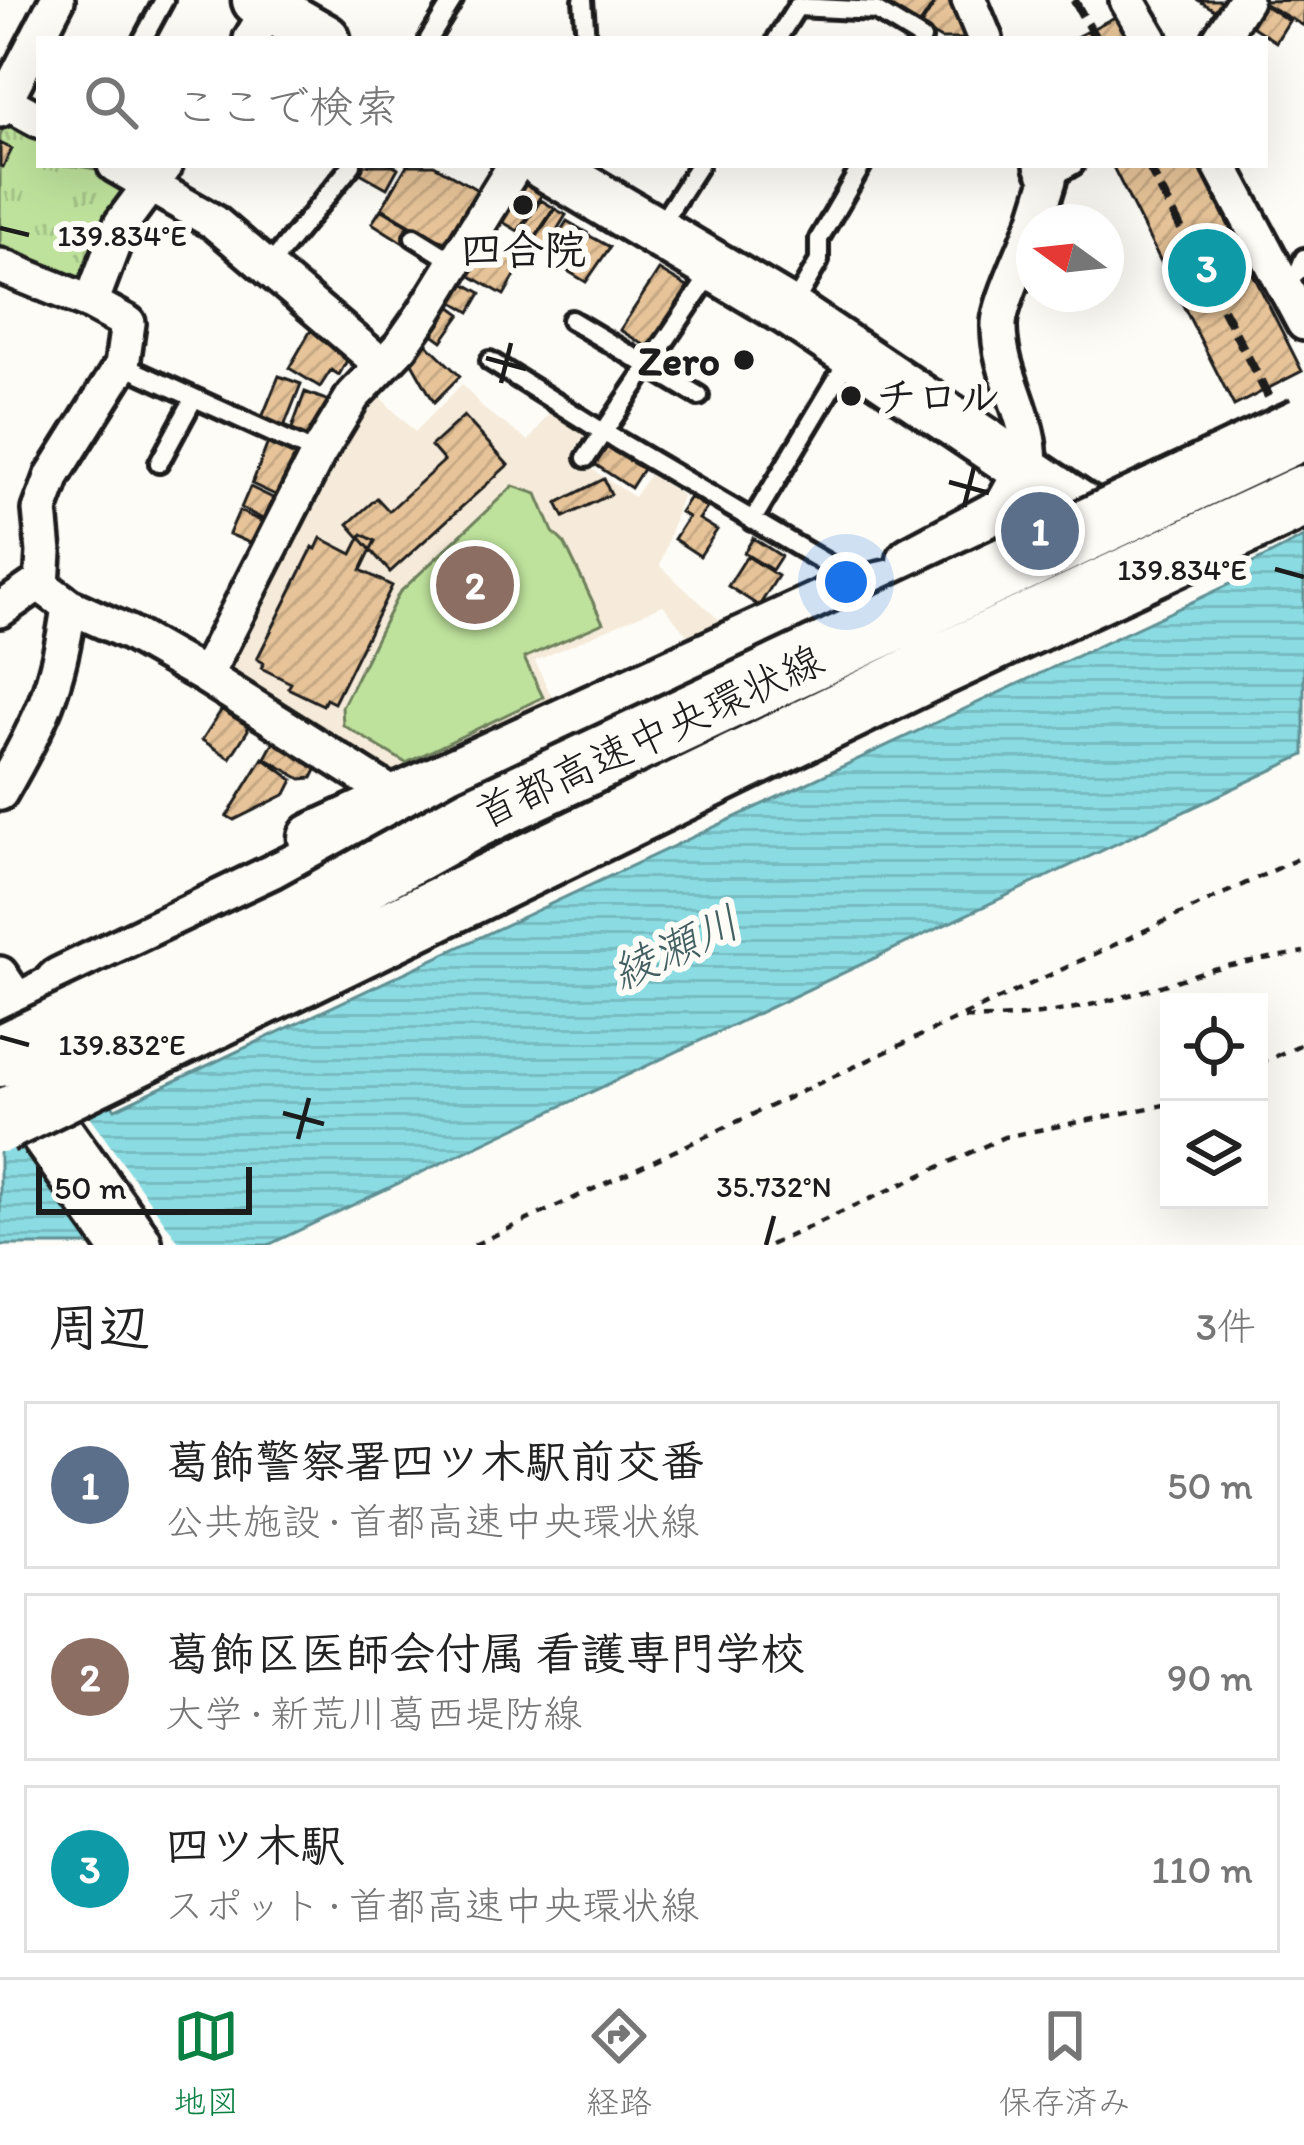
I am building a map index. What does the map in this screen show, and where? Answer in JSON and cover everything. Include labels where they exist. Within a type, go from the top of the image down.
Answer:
[{"type":"highway","points":[[131,1245],[10,1046],[383,819],[1304,396]]},
{"type":"highway","name":"首都高速中央環状線","points":[[10,1046],[296,916],[472,818],[1304,428]]},
{"type":"highway","points":[[441,866],[513,842],[1304,464]]},
{"type":"highway","name":"首都高速中央環状線","points":[[10,1046],[925,672],[1304,496]]},
{"type":"main road","points":[[549,168],[789,311],[1118,532]]},
{"type":"main road","points":[[10,1046],[441,866],[1304,443]]},
{"type":"main road","points":[[383,819],[998,517],[1016,501],[1029,472]]},
{"type":"main road","points":[[844,595],[1118,532]]},
{"type":"street","points":[[37,36],[57,0]]},
{"type":"street","points":[[969,0],[985,36]]},
{"type":"street","points":[[1127,0],[1148,36]]},
{"type":"street","points":[[1222,36],[1245,0]]},
{"type":"street","points":[[36,38],[4,96],[36,118]]},
{"type":"street","points":[[128,168],[157,175],[382,365]]},
{"type":"street","points":[[205,676],[318,454],[353,396],[401,346],[513,168]]},
{"type":"street","points":[[1222,168],[1294,271],[1304,323]]},
{"type":"street","points":[[1042,204],[1055,170]]},
{"type":"street","points":[[91,303],[121,224],[157,175]]},
{"type":"street","points":[[0,266],[128,323],[122,365],[53,475],[40,510],[61,664],[52,695],[0,793]]},
{"type":"street","points":[[1016,275],[998,323],[1010,385],[1030,438],[1029,472]]},
{"type":"street","points":[[0,610],[33,587],[129,633],[205,676],[383,819]]},
{"type":"lane","points":[[145,36],[164,0]]},
{"type":"lane","points":[[431,36],[453,0]]},
{"type":"lane","points":[[583,0],[586,36]]},
{"type":"lane","points":[[779,36],[797,7],[878,6],[918,36]]},
{"type":"lane","points":[[269,266],[350,168]]},
{"type":"lane","points":[[656,231],[697,168]]},
{"type":"lane","points":[[789,311],[819,261],[819,239],[860,168]]},
{"type":"lane","points":[[414,237],[456,263]]},
{"type":"lane","points":[[586,458],[716,267]]},
{"type":"lane","points":[[571,320],[699,396]]},
{"type":"lane","points":[[752,521],[852,354]]},
{"type":"lane","points":[[490,361],[836,569],[844,595]]},
{"type":"lane","points":[[122,365],[318,454]]},
{"type":"lane","points":[[159,463],[193,400]]},
{"type":"path","points":[[474,1245],[1304,856]]},
{"type":"path","points":[[961,1018],[1002,1019],[1167,987],[1195,974],[1304,952]]},
{"type":"path","points":[[1268,1060],[1304,1043]]},
{"type":"path","points":[[770,1245],[1004,1137],[1160,1105]]},
{"type":"shaded area","points":[[462,384],[485,410],[529,441],[551,410],[585,432],[586,440],[575,458],[634,497],[650,474],[682,495],[660,566],[726,626],[692,641],[663,605],[535,661],[556,706],[401,779],[229,670],[325,463],[374,391],[415,432]]},
{"type":"green space","points":[[13,122],[36,135],[36,168],[97,170],[124,192],[101,228],[87,280],[76,285],[0,252],[0,135]]},
{"type":"green space","points":[[513,486],[537,494],[603,623],[524,658],[543,697],[406,763],[343,725],[342,707],[399,593]]},
{"type":"water","name":"綾瀬川","points":[[1304,537],[1304,755],[268,1245],[0,1245],[0,1151],[109,1100],[115,1109],[1247,576],[1245,567]]},
{"type":"pier","points":[[82,1106],[181,1245],[98,1245],[19,1136]]},
{"type":"building","points":[[888,0],[936,0],[920,24],[886,7]]},
{"type":"building","points":[[937,0],[955,0],[971,36],[936,36],[920,27]]},
{"type":"building","points":[[1198,0],[1232,0],[1223,15]]},
{"type":"building","points":[[1257,0],[1289,21],[1276,42],[1244,21]]},
{"type":"building","points":[[1304,0],[1304,26],[1260,1]]},
{"type":"building","points":[[1121,14],[1132,36],[1078,36]]},
{"type":"building","points":[[0,143],[12,149],[3,167],[0,166]]},
{"type":"building","points":[[354,168],[398,168],[387,188]]},
{"type":"building","points":[[405,168],[439,168],[488,196],[457,252],[382,208]]},
{"type":"building","points":[[1114,168],[1200,168],[1302,371],[1234,406]]},
{"type":"building","points":[[518,172],[546,188],[518,231],[491,215]]},
{"type":"building","points":[[541,200],[554,208],[533,240],[520,232]]},
{"type":"building","points":[[381,209],[414,229],[405,244],[372,223]]},
{"type":"building","points":[[555,209],[566,215],[546,248],[534,241]]},
{"type":"building","points":[[567,221],[587,233],[568,263],[548,251]]},
{"type":"building","points":[[588,235],[610,247],[586,282],[566,270]]},
{"type":"building","points":[[496,241],[524,260],[504,295],[467,274],[483,245],[491,249]]},
{"type":"building","points":[[659,270],[689,288],[649,348],[620,330]]},
{"type":"building","points":[[457,279],[481,293],[470,312],[447,298]]},
{"type":"building","points":[[443,301],[461,314],[442,341],[424,328]]},
{"type":"building","points":[[311,330],[350,355],[339,375],[331,370],[320,387],[289,368]]},
{"type":"building","points":[[424,341],[460,376],[434,402],[408,356]]},
{"type":"building","points":[[279,376],[301,384],[283,429],[261,420]]},
{"type":"building","points":[[305,392],[337,404],[316,442],[291,431]]},
{"type":"building","points":[[464,416],[508,465],[390,572],[348,524],[377,498],[389,511],[444,461],[431,446]]},
{"type":"building","points":[[269,440],[300,453],[284,499],[252,484]]},
{"type":"building","points":[[606,444],[643,469],[631,488],[593,463]]},
{"type":"building","points":[[604,479],[611,494],[564,517],[557,503]]},
{"type":"building","points":[[250,487],[279,501],[269,522],[241,508]]},
{"type":"building","points":[[690,497],[707,508],[699,519],[717,530],[700,556],[674,539],[688,517],[680,512]]},
{"type":"building","points":[[239,511],[269,525],[259,547],[229,534]]},
{"type":"building","points":[[362,534],[375,541],[361,570],[392,586],[334,703],[326,699],[323,705],[288,688],[291,683],[261,668],[264,663],[257,659],[313,547],[321,538],[352,554]]},
{"type":"building","points":[[753,538],[781,556],[772,570],[744,553]]},
{"type":"building","points":[[747,556],[778,576],[759,606],[728,586]]},
{"type":"building","points":[[224,706],[245,719],[248,730],[230,758],[202,740]]},
{"type":"building","points":[[277,736],[320,762],[312,778],[301,779],[265,758]]},
{"type":"building","points":[[263,758],[293,780],[286,794],[234,820],[227,816]]},
{"type":"railway","points":[[1074,0],[1094,36]]},
{"type":"railway","points":[[1150,168],[1304,465]]},
{"type":"place","name":"四合院","points":[[523,205]]},
{"type":"place","name":"四ツ木駅","points":[[1207,268]]},
{"type":"place","name":"Zero","points":[[744,360]]},
{"type":"place","name":"チロル","points":[[851,396]]},
{"type":"place","name":"葛飾警察署四ツ木駅前交番","points":[[1040,531]]},
{"type":"place","name":"葛飾区医師会付属 看護専門学校","points":[[475,585]]}]
